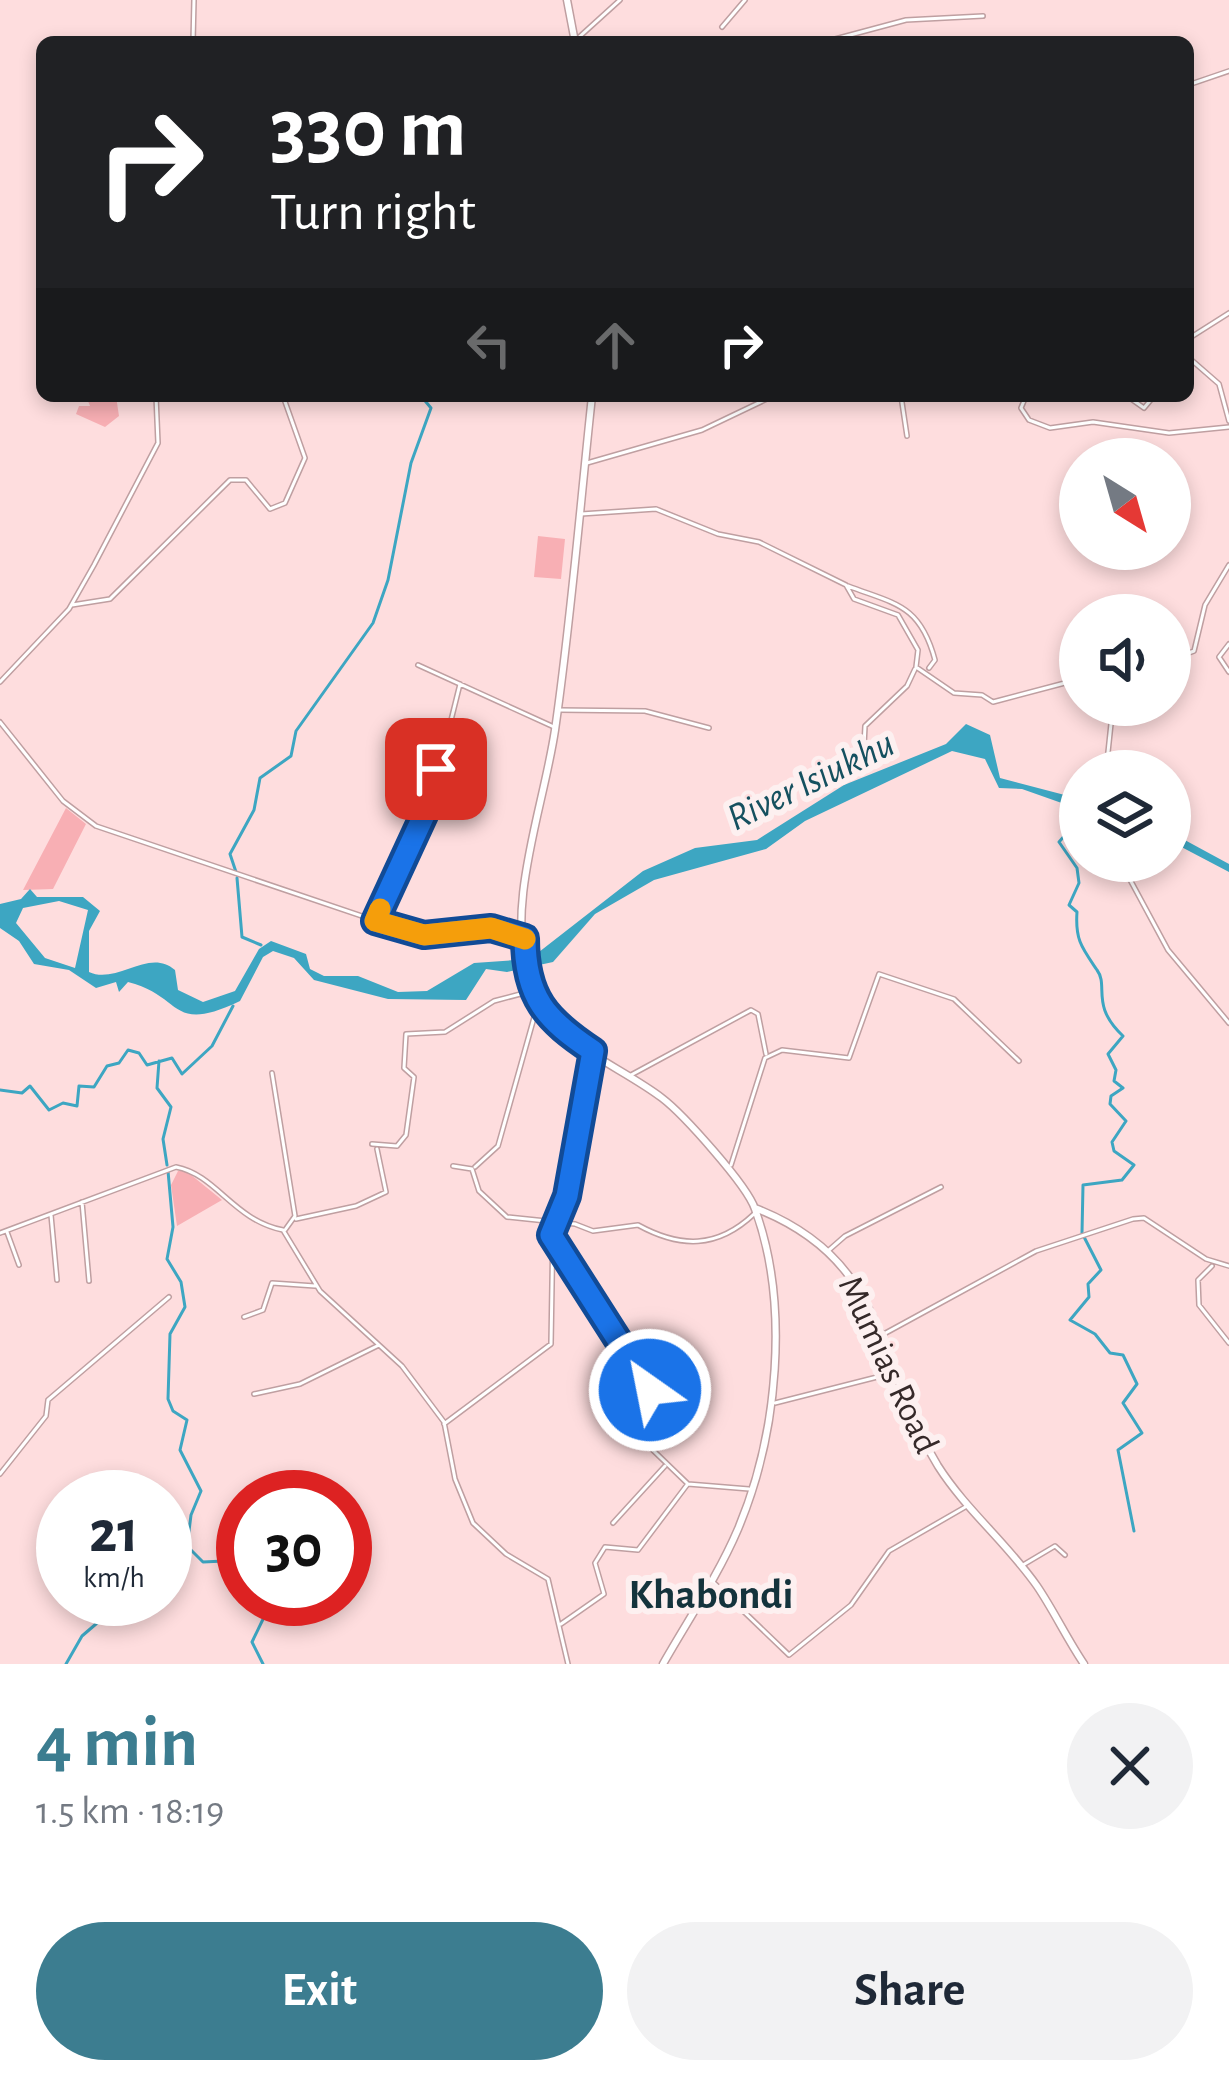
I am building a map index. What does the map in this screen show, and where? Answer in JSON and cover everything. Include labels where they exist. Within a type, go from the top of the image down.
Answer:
[{"type":"street","points":[[193,36],[194,0]]},
{"type":"street","points":[[567,0],[574,36]]},
{"type":"street","points":[[580,36],[620,0]]},
{"type":"street","points":[[722,27],[745,0]]},
{"type":"street","points":[[847,36],[911,19],[982,16]]},
{"type":"street","points":[[1194,84],[1229,71]]},
{"type":"street","points":[[1194,335],[1229,314]]},
{"type":"street","points":[[1023,402],[1026,416],[1050,428],[1093,422],[1168,433],[1221,427],[1228,422],[1219,384],[1194,361]]},
{"type":"street","points":[[0,682],[72,605],[158,443],[156,402]]},
{"type":"street","points":[[72,605],[115,595],[235,477],[246,480],[268,508],[285,503],[304,458],[285,402]]},
{"type":"street","points":[[591,402],[555,727],[526,878],[525,968],[537,1005],[559,1029],[631,1075],[680,1114],[728,1172],[755,1210],[775,1283],[769,1405],[751,1490],[711,1580],[663,1664]]},
{"type":"street","points":[[585,463],[702,430],[760,402]]},
{"type":"street","points":[[902,402],[907,436]]},
{"type":"street","points":[[579,514],[656,509],[723,536],[768,545],[846,585],[899,602],[911,612],[935,660],[926,670]]},
{"type":"street","points":[[1191,652],[1204,604],[1229,565]]},
{"type":"street","points":[[846,585],[857,601],[899,616],[918,650],[907,686],[865,726],[864,764],[852,775]]},
{"type":"street","points":[[1229,644],[1219,657],[1229,672]]},
{"type":"street","points":[[418,665],[555,727]]},
{"type":"street","points":[[916,667],[954,693],[982,695],[993,702],[1059,685]]},
{"type":"street","points":[[375,921],[435,785],[460,684]]},
{"type":"street","points":[[557,709],[592,714],[645,711],[709,728]]},
{"type":"street","points":[[0,722],[63,801],[89,823],[424,935],[491,928],[525,938]]},
{"type":"street","points":[[1131,882],[1171,955],[1229,1022]]},
{"type":"street","points":[[767,1055],[796,1051],[847,1059],[874,979],[886,974],[954,999],[1018,1061]]},
{"type":"street","points":[[284,1231],[294,1219],[356,1207],[386,1192],[374,1146],[397,1146],[406,1135],[414,1077],[404,1068],[406,1034],[445,1032],[494,1001],[531,991]]},
{"type":"street","points":[[473,1171],[498,1146],[537,1005]]},
{"type":"street","points":[[631,1075],[753,1010],[767,1055],[728,1172]]},
{"type":"street","points":[[444,1424],[551,1344],[551,1235],[567,1196],[593,1051]]},
{"type":"street","points":[[272,1073],[294,1219]]},
{"type":"street","points":[[453,1166],[473,1171]]},
{"type":"street","points":[[19,1265],[3,1232],[180,1167],[253,1223],[284,1231],[316,1286],[380,1344],[444,1424],[455,1479],[471,1520],[506,1554],[546,1577],[568,1664]]},
{"type":"street","points":[[473,1171],[479,1191],[500,1213],[593,1232],[638,1225],[658,1239],[717,1240],[731,1236],[755,1210]]},
{"type":"street","points":[[828,1251],[849,1234],[941,1187]]},
{"type":"street","points":[[82,1201],[89,1281]]},
{"type":"street","name":"Mumias Road","points":[[755,1210],[828,1251],[855,1277],[917,1428],[967,1506],[1021,1566],[1084,1664]]},
{"type":"street","points":[[51,1213],[57,1280]]},
{"type":"street","points":[[882,1335],[1041,1249],[1100,1226],[1144,1218],[1214,1263],[1229,1266]]},
{"type":"street","points":[[551,1235],[649,1389],[630,1427],[688,1484],[751,1490]]},
{"type":"street","points":[[1214,1263],[1199,1279],[1198,1302],[1229,1343]]},
{"type":"street","points":[[244,1317],[263,1310],[272,1283],[316,1286]]},
{"type":"street","points":[[0,1474],[46,1416],[46,1402],[169,1297]]},
{"type":"street","points":[[254,1394],[300,1384],[380,1344]]},
{"type":"street","points":[[769,1405],[895,1372]]},
{"type":"street","points":[[613,1523],[666,1465]]},
{"type":"street","points":[[558,1625],[604,1594],[595,1562],[604,1546],[638,1550],[688,1484]]},
{"type":"street","points":[[711,1580],[789,1654],[851,1605],[889,1551],[967,1506]]},
{"type":"street","points":[[1021,1566],[1059,1539]]},
{"type":"street","points":[[1055,1546],[1065,1555]]},
{"type":"shaded area","points":[[88,402],[117,402],[119,416],[105,427],[76,414],[79,406],[90,406]]},
{"type":"shaded area","points":[[538,536],[565,539],[561,579],[534,577]]},
{"type":"shaded area","points":[[66,808],[86,824],[53,889],[23,890]]},
{"type":"shaded area","points":[[185,1170],[222,1200],[177,1226],[171,1185],[178,1171]]},
{"type":"water","points":[[966,724],[990,735],[1000,778],[1059,793],[1059,802],[1022,789],[999,788],[985,759],[952,751],[805,821],[766,849],[654,880],[595,914],[553,962],[507,972],[486,969],[466,1000],[388,999],[314,980],[294,958],[273,951],[263,957],[240,1001],[217,1011],[188,1014],[128,982],[119,992],[116,982],[96,988],[69,970],[34,964],[19,941],[0,928],[0,904],[21,899],[30,889],[37,897],[83,897],[100,911],[89,931],[89,972],[111,974],[144,964],[165,964],[175,970],[178,990],[203,1002],[235,991],[259,949],[271,941],[306,954],[310,969],[324,976],[358,976],[398,992],[427,991],[474,963],[530,959],[643,871],[695,848],[757,840],[844,785],[946,744]],"holes":[[[59,901],[88,910],[75,968],[45,958],[16,923],[23,908]]]},
{"type":"water","points":[[1191,843],[1229,864],[1229,872],[1191,852]]},
{"type":"waterway","points":[[237,875],[230,854],[254,810],[260,778],[291,756],[296,731],[373,623],[388,580],[411,463],[431,408],[426,402]]},
{"type":"waterway","points":[[237,878],[242,937],[261,945]]},
{"type":"waterway","points":[[1079,882],[1069,905],[1077,912],[1078,937],[1100,976],[1107,1015],[1123,1036],[1108,1054],[1116,1070],[1114,1081],[1123,1088],[1111,1096],[1110,1104],[1126,1121],[1112,1142],[1114,1151],[1134,1165],[1122,1180],[1083,1185],[1082,1233],[1101,1270],[1088,1284],[1089,1297],[1070,1320],[1095,1334],[1110,1353],[1123,1355],[1137,1384],[1123,1403],[1142,1433],[1118,1450],[1134,1531]]},
{"type":"waterway","points":[[0,1090],[22,1093],[30,1086],[49,1110],[63,1103],[77,1106],[79,1086],[94,1087],[107,1066],[119,1063],[128,1050],[139,1053],[147,1065],[172,1058],[182,1074],[212,1046],[233,1006]]},
{"type":"waterway","points":[[159,1061],[157,1088],[171,1107],[163,1139],[167,1165]]},
{"type":"waterway","points":[[168,1171],[173,1227],[167,1259],[181,1282],[185,1307],[170,1334],[168,1399],[173,1411],[187,1420],[180,1450],[190,1470]]},
{"type":"waterway","points":[[192,1473],[201,1491],[192,1513]]},
{"type":"waterway","points":[[192,1551],[203,1562],[216,1561]]},
{"type":"waterway","points":[[66,1664],[94,1626]]},
{"type":"waterway","points":[[260,1626],[252,1642],[263,1664]]},
{"type":"slow traffic","points":[[380,909],[375,921],[415,934],[491,928],[525,939]]},
{"type":"district","name":"Khabondi","points":[[711,1593]]},
{"type":"route","points":[[436,769],[424,815],[375,921],[424,935],[491,928],[525,938],[525,968],[538,1007],[559,1029],[593,1051],[586,1066],[567,1196],[551,1235],[598,1316],[650,1390]]},
{"type":"water label","name":"River Isiukhu","points":[[810,779]]}]
